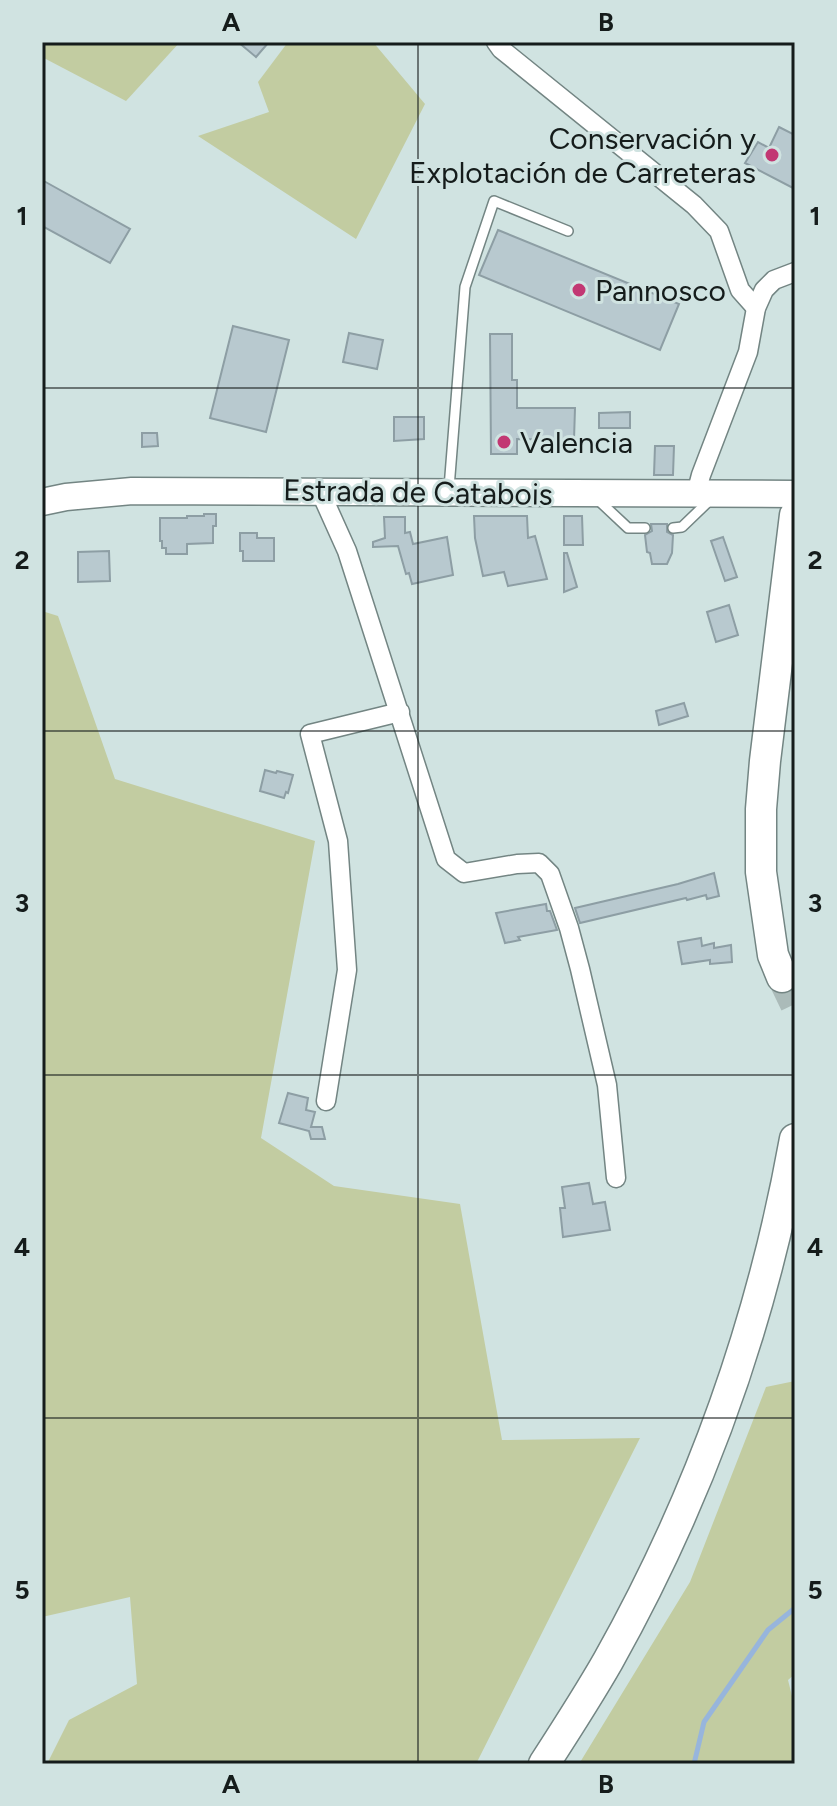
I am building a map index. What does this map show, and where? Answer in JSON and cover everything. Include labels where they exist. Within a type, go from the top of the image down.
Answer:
[{"type":"highway","points":[[782,977],[773,955],[761,872],[761,809],[795,515]]},
{"type":"highway","points":[[544,1764],[633,1615],[708,1450],[762,1288],[786,1191],[795,1139]]},
{"type":"main road","name":"Estrada de Catabois","points":[[42,502],[117,491],[795,494]]},
{"type":"street","points":[[496,42],[694,205],[719,231],[740,290],[756,308]]},
{"type":"street","points":[[706,494],[701,475],[748,352],[756,308],[764,290],[774,280],[792,273]]},
{"type":"street","points":[[320,491],[347,551],[446,859],[464,873],[539,863],[550,874],[569,928],[607,1085],[616,1178]]},
{"type":"street","points":[[326,1101],[347,970],[338,841],[310,734],[400,712]]},
{"type":"lane","points":[[449,492],[465,287],[494,201],[568,231]]},
{"type":"lane","points":[[590,494],[628,528],[645,528]]},
{"type":"lane","points":[[673,528],[682,527],[706,494]]},
{"type":"green space","points":[[42,42],[180,42],[126,101],[42,57]]},
{"type":"green space","points":[[288,42],[373,42],[425,104],[356,239],[198,136],[269,112],[258,82]]},
{"type":"green space","points":[[42,611],[58,616],[115,779],[315,841],[261,1138],[334,1186],[460,1204],[502,1440],[640,1438],[476,1764],[47,1764],[69,1720],[137,1684],[130,1597],[42,1617]]},
{"type":"green space","points":[[795,1381],[795,1674],[788,1680],[795,1708],[795,1764],[579,1764],[690,1582],[766,1387]]},
{"type":"building","points":[[238,42],[269,42],[256,57]]},
{"type":"building","name":"Conservación y Explotación de Carreteras","points":[[779,127],[795,135],[795,189],[745,163],[758,142],[769,148]]},
{"type":"building","points":[[42,180],[130,229],[110,263],[42,226]]},
{"type":"building","name":"Pannosco","points":[[498,230],[679,304],[660,350],[479,275]]},
{"type":"building","points":[[233,326],[289,340],[266,432],[210,418]]},
{"type":"building","points":[[349,333],[383,340],[377,369],[343,362]]},
{"type":"building","points":[[490,334],[512,334],[512,380],[517,380],[517,408],[575,408],[574,440],[517,439],[517,454],[491,454]]},
{"type":"building","points":[[630,412],[630,428],[599,428],[599,413]]},
{"type":"building","points":[[394,417],[424,417],[424,439],[394,441]]},
{"type":"building","points":[[142,433],[157,433],[158,446],[142,447]]},
{"type":"building","points":[[655,446],[674,446],[673,475],[654,475]]},
{"type":"building","points":[[216,514],[213,543],[187,544],[187,554],[166,554],[166,548],[162,548],[160,541],[160,518],[187,518]]},
{"type":"building","points":[[474,516],[527,516],[528,538],[535,536],[547,579],[508,586],[504,572],[483,576]]},
{"type":"building","points":[[564,516],[582,516],[583,545],[564,545]]},
{"type":"building","points":[[384,517],[405,517],[405,533],[410,532],[413,544],[447,537],[453,575],[412,584],[398,546],[373,547],[373,542],[385,538]]},
{"type":"building","points":[[651,524],[667,524],[667,532],[673,535],[672,553],[667,564],[652,564],[647,552],[645,535],[652,531]]},
{"type":"building","points":[[240,533],[257,533],[257,538],[274,538],[274,561],[243,561]]},
{"type":"building","points":[[723,537],[737,577],[725,581],[711,541]]},
{"type":"building","points":[[109,551],[110,581],[78,582],[78,552]]},
{"type":"building","points":[[564,553],[567,553],[577,587],[564,592]]},
{"type":"building","points":[[729,605],[738,635],[716,642],[707,612]]},
{"type":"building","points":[[684,703],[688,716],[659,725],[656,711]]},
{"type":"building","points":[[265,770],[293,775],[284,798],[260,791]]},
{"type":"building","points":[[714,873],[719,896],[686,898],[580,923],[575,908],[678,884]]},
{"type":"building","points":[[546,904],[557,930],[518,937],[520,940],[505,943],[496,913]]},
{"type":"building","points":[[701,938],[702,946],[714,943],[714,948],[731,945],[732,962],[710,964],[710,960],[682,964],[678,942]]},
{"type":"building","points":[[288,1093],[308,1098],[306,1110],[315,1112],[311,1127],[322,1127],[325,1139],[311,1139],[309,1131],[279,1123]]},
{"type":"building","points":[[589,1183],[593,1204],[605,1202],[610,1230],[563,1237],[560,1208],[565,1208],[562,1187]]},
{"type":"waterway","points":[[694,1764],[704,1722],[768,1630],[795,1608]]},
{"type":"tunnel","points":[[782,977],[795,1004]]},
{"type":"place","name":"Conservación y Explotación de Carreteras","points":[[772,155]]},
{"type":"place","name":"Pannosco","points":[[579,290]]},
{"type":"place","name":"Valencia","points":[[504,442]]}]
